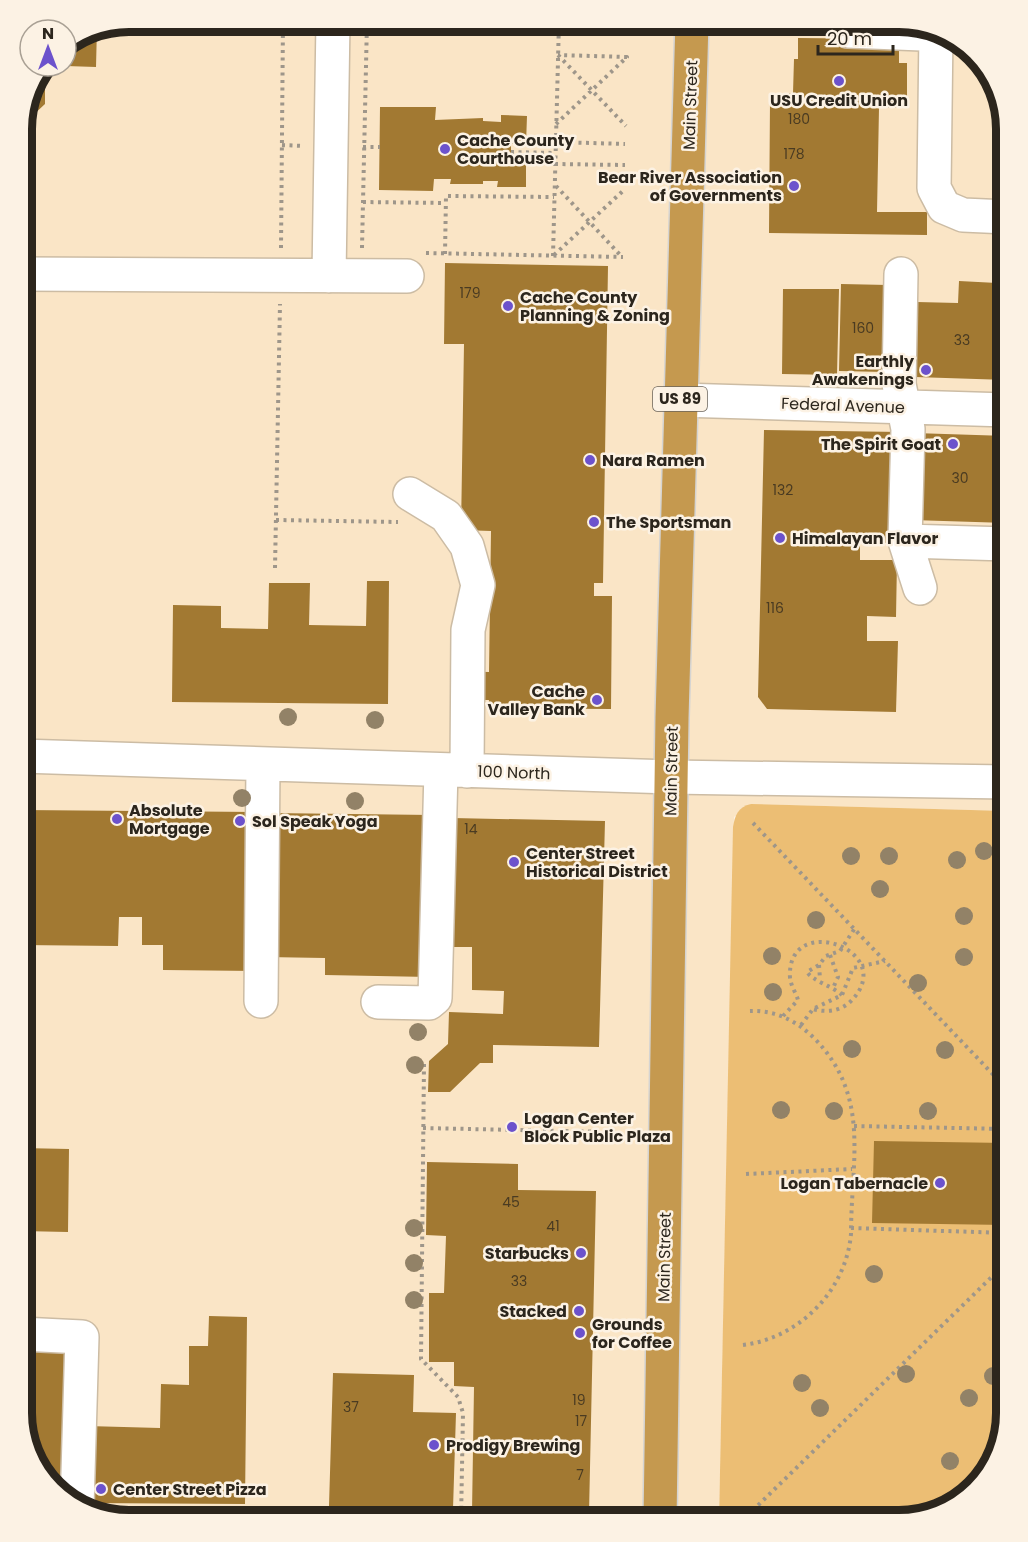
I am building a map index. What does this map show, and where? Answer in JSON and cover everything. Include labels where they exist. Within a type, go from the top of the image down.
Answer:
[{"type":"highway","name":"Main Street","points":[[660,1510],[671,777],[692,32]]},
{"type":"street","points":[[329,276],[333,32]]},
{"type":"street","points":[[894,32],[911,32]]},
{"type":"street","points":[[940,40],[934,188],[944,207],[963,215],[996,216]]},
{"type":"street","points":[[32,274],[329,276],[414,265]]},
{"type":"street","points":[[901,274],[899,384],[908,429],[905,541],[920,588]]},
{"type":"street","name":"Federal Avenue","points":[[680,400],[996,410]]},
{"type":"street","points":[[378,1002],[429,1003],[435,998],[468,630],[478,585],[467,546],[447,516],[410,508]]},
{"type":"street","points":[[905,541],[996,544]]},
{"type":"street","name":"100 North","points":[[32,756],[671,777],[996,782]]},
{"type":"street","points":[[261,1001],[263,764]]},
{"type":"street","points":[[32,1335],[82,1337],[77,1496]]},
{"type":"path","points":[[362,252],[367,32]]},
{"type":"path","points":[[553,256],[559,32]]},
{"type":"path","points":[[558,55],[626,126]]},
{"type":"path","points":[[556,124],[627,57],[558,55]]},
{"type":"path","points":[[556,142],[625,144]]},
{"type":"path","points":[[511,152],[555,153]]},
{"type":"path","points":[[555,164],[625,165]]},
{"type":"path","points":[[414,265],[445,254],[623,257],[555,185]]},
{"type":"path","points":[[553,256],[625,189]]},
{"type":"path","points":[[445,254],[446,196],[554,197]]},
{"type":"path","points":[[363,202],[445,203]]},
{"type":"path","points":[[276,520],[410,508]]},
{"type":"path","points":[[753,823],[996,1077]]},
{"type":"path","points":[[842,995],[833,987],[812,978],[807,972],[819,965],[823,958],[845,946],[855,928]]},
{"type":"path","points":[[783,1017],[798,1000],[790,978],[794,961],[800,952],[822,941],[845,946],[860,966],[860,985],[852,1000],[835,1010],[813,1009]]},
{"type":"path","points":[[830,955],[838,977],[833,987]]},
{"type":"path","points":[[801,1025],[813,1009],[842,995],[848,985],[851,969],[886,961]]},
{"type":"path","points":[[819,965],[820,980]]},
{"type":"path","points":[[743,1345],[785,1332],[805,1318],[822,1302],[846,1262],[851,1228],[854,1126],[850,1094],[842,1074],[827,1051],[801,1025],[771,1012],[750,1011]]},
{"type":"path","points":[[424,1064],[421,1359],[458,1397],[463,1413],[461,1510]]},
{"type":"path","points":[[854,1126],[996,1129]]},
{"type":"path","points":[[423,1128],[609,1132]]},
{"type":"path","points":[[746,1174],[852,1169]]},
{"type":"path","points":[[851,1228],[996,1233]]},
{"type":"path","points":[[753,1510],[996,1273]]},
{"type":"shaded area","points":[[128,32],[906,32],[919,33],[943,41],[964,55],[984,80],[996,115],[996,811],[751,804],[734,817],[719,1510],[122,1510],[103,1507],[80,1498],[69,1491],[51,1473],[44,1462],[32,1427],[32,122],[41,85],[45,78],[78,78],[78,45],[80,44],[109,33]]},
{"type":"shaded area","points":[[751,804],[996,811],[996,1427],[989,1451],[977,1473],[959,1491],[925,1507],[913,1510],[719,1510],[733,827],[738,812]]},
{"type":"building","points":[[97,37],[96,67],[78,66],[78,45]]},
{"type":"building","points":[[798,38],[899,39],[899,63],[907,63],[907,108],[879,108],[877,212],[927,212],[927,235],[769,233],[770,102],[785,103],[785,93],[793,93],[794,59],[798,59]]},
{"type":"building","points":[[45,79],[45,104],[33,115],[35,103]]},
{"type":"building","name":"Cache County Courthouse","points":[[380,107],[436,107],[435,120],[483,118],[483,121],[501,122],[501,115],[527,116],[526,144],[511,144],[511,159],[526,159],[526,187],[497,187],[498,181],[483,181],[483,184],[450,184],[451,179],[434,179],[433,191],[379,190]]},
{"type":"building","points":[[445,263],[608,266],[603,583],[594,583],[594,596],[612,596],[611,709],[488,708],[489,700],[452,700],[452,671],[489,672],[491,531],[461,530],[464,344],[444,344]]},
{"type":"building","points":[[959,281],[996,283],[996,380],[915,377],[917,302],[958,303]]},
{"type":"building","points":[[841,284],[888,285],[886,372],[839,371]]},
{"type":"building","points":[[783,289],[839,289],[837,375],[782,374]]},
{"type":"building","points":[[764,430],[901,432],[890,543],[860,542],[860,560],[897,560],[896,617],[867,616],[867,641],[898,641],[896,712],[767,709],[758,697]]},
{"type":"building","points":[[914,433],[996,436],[996,523],[912,520]]},
{"type":"building","points":[[367,581],[389,581],[388,704],[172,702],[173,605],[221,606],[221,628],[268,629],[269,583],[310,583],[309,625],[366,626]]},
{"type":"building","points":[[32,810],[260,812],[258,971],[163,970],[163,945],[142,945],[142,917],[119,917],[118,946],[32,945]]},
{"type":"building","points":[[269,813],[432,815],[430,977],[325,975],[325,958],[266,957]]},
{"type":"building","points":[[452,818],[605,821],[599,1047],[493,1045],[493,1063],[480,1063],[450,1092],[428,1092],[429,1061],[448,1044],[449,1012],[503,1014],[504,991],[472,990],[472,947],[450,947]]},
{"type":"building","name":"Logan Tabernacle","points":[[874,1141],[996,1143],[996,1225],[872,1223]]},
{"type":"building","points":[[32,1148],[69,1149],[68,1232],[32,1231]]},
{"type":"building","points":[[427,1162],[518,1164],[518,1190],[596,1191],[589,1510],[472,1510],[474,1387],[454,1386],[454,1362],[429,1362],[429,1293],[444,1293],[446,1236],[426,1235]]},
{"type":"building","points":[[209,1316],[247,1317],[245,1504],[91,1503],[85,1500],[87,1426],[160,1428],[161,1384],[189,1385],[189,1346],[208,1346]]},
{"type":"building","points":[[32,1341],[71,1342],[67,1489],[51,1473],[44,1462],[32,1427]]},
{"type":"building","points":[[333,1373],[414,1375],[413,1412],[456,1413],[453,1509],[329,1506]]},
{"type":"place","name":"USU Credit Union","points":[[839,81]]},
{"type":"place","name":"Cache County Courthouse","points":[[445,149]]},
{"type":"place","name":"Bear River Association of Governments","points":[[794,186]]},
{"type":"place","name":"Cache County Planning & Zoning","points":[[508,306]]},
{"type":"place","name":"Earthly Awakenings","points":[[926,370]]},
{"type":"place","name":"The Spirit Goat","points":[[953,444]]},
{"type":"place","name":"Nara Ramen","points":[[590,460]]},
{"type":"place","name":"The Sportsman","points":[[594,522]]},
{"type":"place","name":"Himalayan Flavor","points":[[780,538]]},
{"type":"place","name":"Cache Valley Bank","points":[[597,700]]},
{"type":"place","name":"Absolute Mortgage","points":[[117,819]]},
{"type":"place","name":"Sol Speak Yoga","points":[[240,821]]},
{"type":"place","name":"Center Street Historical District","points":[[514,862]]},
{"type":"place","name":"Logan Center Block Public Plaza","points":[[512,1127]]},
{"type":"place","name":"Logan Tabernacle","points":[[940,1183]]},
{"type":"place","name":"Starbucks","points":[[581,1253]]},
{"type":"place","name":"Stacked","points":[[579,1311]]},
{"type":"place","name":"Grounds for Coffee","points":[[580,1333]]},
{"type":"place","name":"Prodigy Brewing","points":[[434,1445]]},
{"type":"place","name":"Center Street Pizza","points":[[101,1489]]}]
